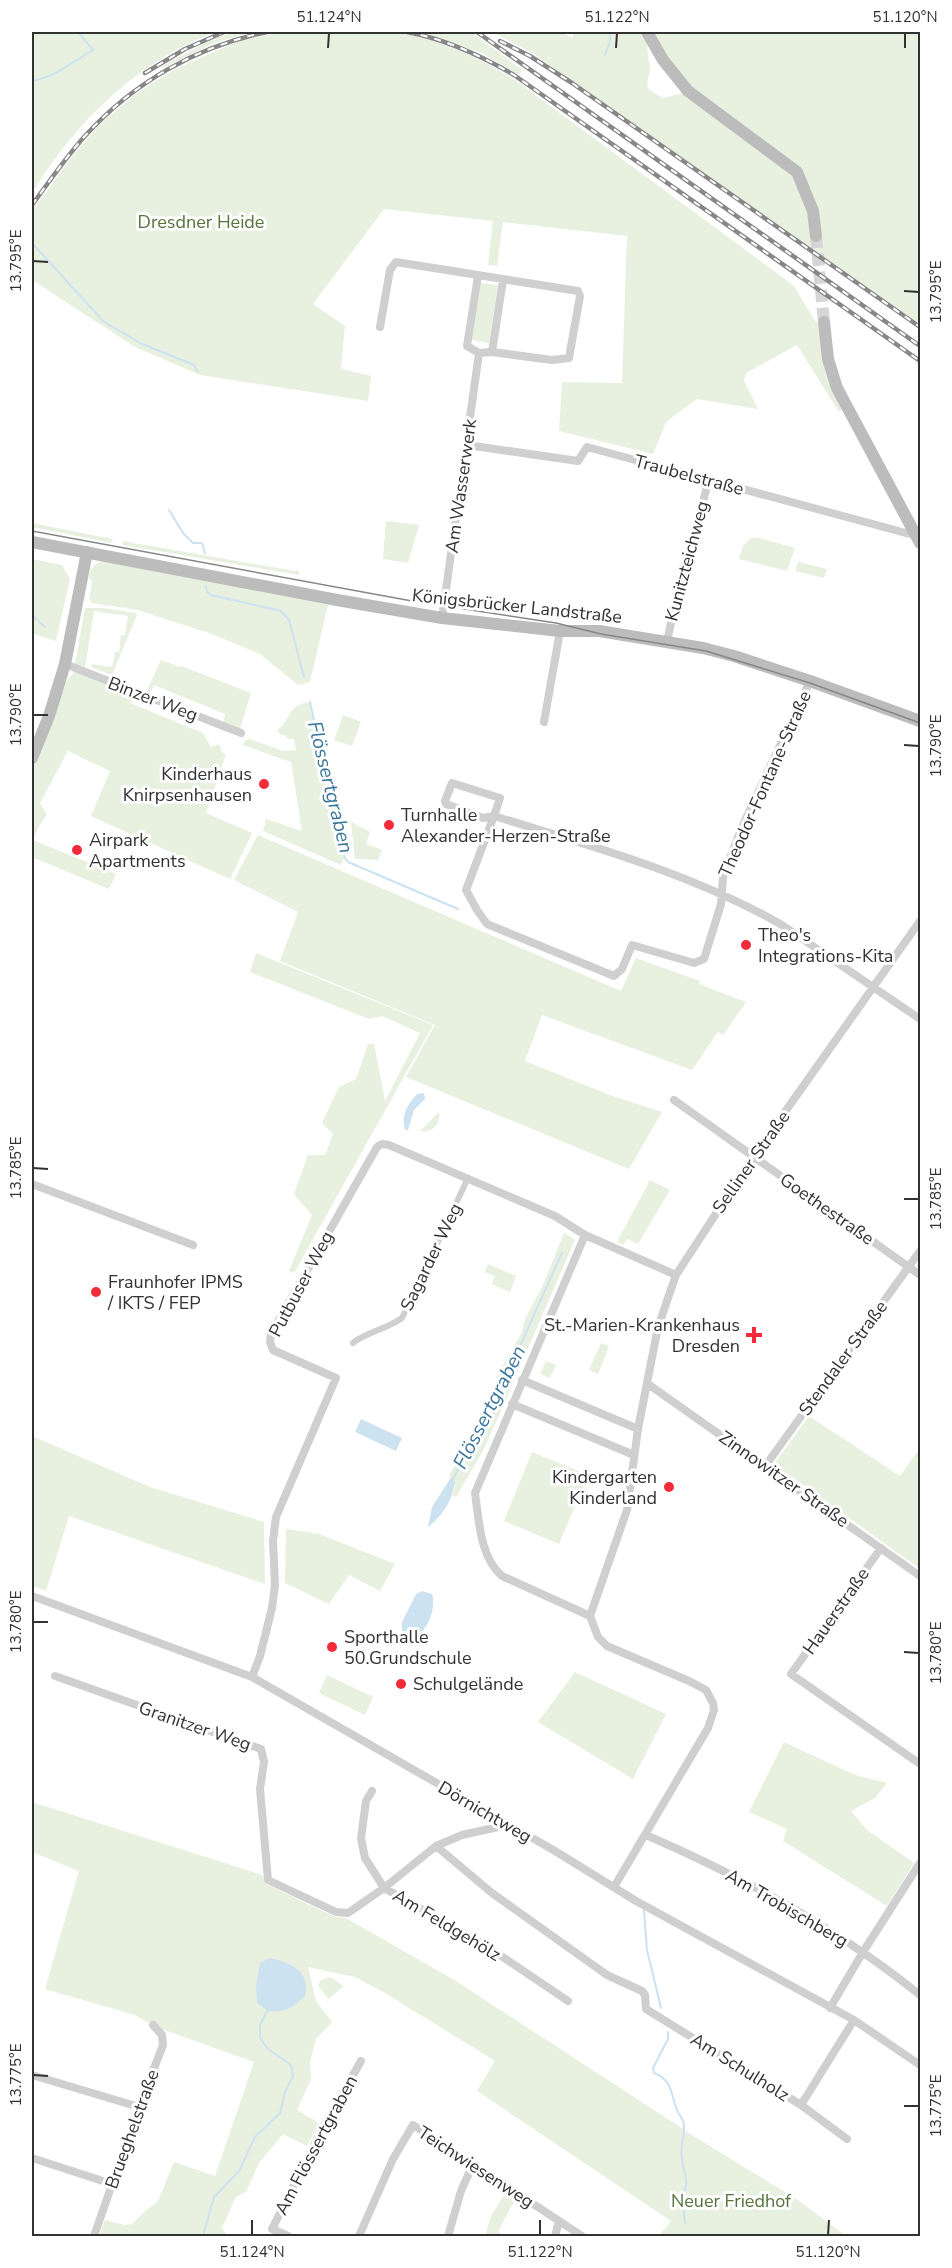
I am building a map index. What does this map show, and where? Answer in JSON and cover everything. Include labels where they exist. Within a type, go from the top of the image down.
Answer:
[{"type":"main road","points":[[647,32],[663,60],[688,91],[797,172],[813,211],[816,236]]},
{"type":"main road","points":[[824,322],[828,359],[837,388],[919,539]]},
{"type":"main road","name":"Königsbrücker Landstraße","points":[[32,542],[442,618],[560,631],[599,631],[667,642],[735,656],[921,721]]},
{"type":"main road","points":[[32,758],[49,716],[65,664],[87,552]]},
{"type":"street","points":[[380,327],[390,270],[396,262],[503,280],[572,288],[578,291],[580,296],[569,358],[552,360],[492,351],[479,353]]},
{"type":"street","name":"Am Wasserwerk","points":[[442,618],[479,353],[467,346],[478,276]]},
{"type":"street","points":[[492,351],[503,280]]},
{"type":"street","name":"Traubelstraße","points":[[467,445],[578,461],[587,447],[919,539]]},
{"type":"street","name":"Kunitzteichweg","points":[[667,642],[677,594],[709,480]]},
{"type":"street","points":[[544,722],[560,631]]},
{"type":"street","name":"Binzer Weg","points":[[65,664],[241,733]]},
{"type":"street","name":"Theodor-Fontane-Straße","points":[[494,816],[466,890],[487,924],[614,976],[621,969],[632,945],[694,963],[700,962],[704,959],[721,904],[723,877],[743,825],[810,681]]},
{"type":"street","points":[[494,816],[500,798],[452,783],[446,804],[483,818],[494,816],[624,857],[722,893],[782,925],[921,1019]]},
{"type":"street","name":"Selliner Straße","points":[[590,1616],[627,1510],[638,1429],[658,1327],[676,1275],[753,1157],[921,921]]},
{"type":"street","name":"Goethestraße","points":[[674,1100],[921,1275]]},
{"type":"street","name":"Putbuser Weg","points":[[252,1677],[260,1656],[272,1608],[275,1585],[273,1541],[276,1517],[336,1378],[273,1350],[270,1342],[271,1334],[377,1147],[382,1144],[389,1145],[555,1216],[585,1235],[676,1275]]},
{"type":"street","name":"Sagarder Weg","points":[[353,1343],[358,1338],[402,1318],[468,1179]]},
{"type":"street","points":[[32,1184],[193,1245]]},
{"type":"street","points":[[585,1235],[475,1493],[487,1557],[492,1567],[502,1576],[590,1616],[598,1637],[607,1646],[690,1681],[706,1690],[713,1702],[713,1717],[708,1728],[614,1887]]},
{"type":"street","name":"Stendaler Straße","points":[[766,1466],[921,1251]]},
{"type":"street","points":[[522,1380],[638,1429]]},
{"type":"street","name":"Zinnowitzer Straße","points":[[648,1384],[921,1576]]},
{"type":"street","points":[[512,1404],[634,1455]]},
{"type":"street","name":"Hauerstraße","points":[[881,1548],[791,1674],[921,1764]]},
{"type":"street","name":"Dörnichtweg","points":[[32,1596],[252,1677],[614,1887],[854,2020],[921,2065]]},
{"type":"street","name":"Granitzer Weg","points":[[55,1676],[261,1749],[264,1762],[260,1789],[268,1880],[336,1912],[348,1913],[384,1888],[436,1846],[462,1835],[507,1825]]},
{"type":"street","name":"Am Feldgehölz","points":[[372,1791],[366,1801],[361,1838],[364,1858],[384,1888],[485,1945],[568,2001]]},
{"type":"street","name":"Am Trobischberg","points":[[646,1834],[760,1889],[863,1952],[921,1995]]},
{"type":"street","name":"Am Schulholz","points":[[436,1846],[492,1893],[607,1975],[642,1991],[645,1995],[646,2009],[801,2105],[848,2139]]},
{"type":"street","points":[[830,2008],[863,1952],[921,1863]]},
{"type":"street","points":[[801,2105],[854,2020]]},
{"type":"street","name":"Brueghelstraße","points":[[94,2236],[163,2045],[162,2035],[153,2025]]},
{"type":"street","name":"Am Flössertgraben","points":[[288,2236],[272,2229],[321,2131],[362,2061]]},
{"type":"street","points":[[32,2074],[139,2107]]},
{"type":"street","name":"Teichwiesenweg","points":[[360,2236],[393,2159],[414,2125],[582,2236]]},
{"type":"street","points":[[32,2158],[112,2184]]},
{"type":"street","points":[[448,2236],[461,2191],[473,2164]]},
{"type":"street","points":[[555,2236],[559,2221]]},
{"type":"green space","name":"Dresdner Heide","points":[[363,30],[406,34],[455,49],[515,80],[793,285],[816,322],[823,322],[845,406],[839,412],[797,345],[746,373],[744,381],[758,409],[697,399],[666,422],[653,454],[559,431],[562,382],[622,383],[627,236],[503,222],[497,266],[488,265],[493,221],[384,209],[313,304],[345,326],[341,369],[371,376],[368,401],[200,375],[135,347],[32,280],[32,211],[98,126],[137,93],[175,69],[239,41],[283,32]]},
{"type":"green space","points":[[32,32],[215,32],[159,60],[110,97],[68,142],[32,193]]},
{"type":"green space","points":[[233,32],[252,32],[214,43],[163,68],[162,66],[205,43]]},
{"type":"green space","points":[[421,32],[471,32],[522,70],[519,75],[482,53]]},
{"type":"green space","points":[[493,32],[562,32],[572,38],[574,32],[920,32],[920,324],[535,55]],"holes":[[[649,38],[686,92],[663,98],[648,89]]]},
{"type":"green space","points":[[481,283],[498,285],[489,343],[472,340]]},
{"type":"green space","points":[[386,521],[419,525],[408,563],[383,559]]},
{"type":"green space","points":[[32,523],[113,539],[111,543],[32,527]]},
{"type":"green space","points":[[751,538],[795,548],[787,571],[739,559],[743,546]]},
{"type":"green space","points":[[122,541],[299,570],[299,575],[123,545]]},
{"type":"green space","points":[[32,559],[62,565],[70,579],[56,641],[32,633]]},
{"type":"green space","points":[[102,561],[281,594],[328,605],[310,682],[298,685],[260,654],[209,633],[138,610],[92,603],[89,599],[92,581],[89,579],[90,573],[94,566]]},
{"type":"green space","points":[[798,562],[827,569],[824,578],[795,571]]},
{"type":"green space","points":[[85,608],[103,608],[137,615],[112,675],[91,667],[92,664],[112,667],[115,652],[119,652],[121,635],[125,635],[128,616],[94,611],[85,668],[75,664]]},
{"type":"green space","points":[[161,660],[251,693],[240,729],[223,723],[225,714],[154,685],[150,694],[148,693],[148,688]]},
{"type":"green space","points":[[75,671],[134,696],[130,703],[203,733],[211,747],[219,744],[222,752],[226,754],[206,813],[252,833],[230,879],[91,816],[110,771],[68,751],[40,803],[47,815],[33,840],[116,874],[109,889],[32,857],[32,758],[57,693]]},
{"type":"green space","points":[[309,702],[344,858],[341,865],[263,831],[266,819],[302,831],[291,762],[243,745],[245,740],[250,739],[283,751],[296,750],[294,739],[288,739],[277,730],[296,707]]},
{"type":"green space","points":[[343,715],[361,722],[352,746],[334,740]]},
{"type":"green space","points":[[351,822],[370,832],[366,844],[382,850],[378,860],[355,859]]},
{"type":"green space","points":[[258,835],[621,991],[636,958],[700,981],[699,984],[746,1002],[723,1035],[718,1032],[692,1070],[542,1015],[525,1061],[610,1095],[662,1112],[629,1169],[406,1077],[435,1025],[280,961],[298,912],[234,880]]},
{"type":"green space","points":[[256,953],[433,1025],[294,1273],[289,1271],[312,1215],[294,1194],[308,1155],[325,1155],[333,1134],[322,1123],[339,1087],[356,1079],[368,1044],[374,1044],[385,1101],[420,1033],[382,1016],[369,1019],[250,972]]},
{"type":"green space","points":[[439,1112],[439,1121],[435,1127],[428,1131],[420,1131]]},
{"type":"green space","points":[[650,1180],[670,1190],[638,1244],[627,1239],[623,1245],[617,1242]]},
{"type":"green space","points":[[564,1233],[575,1240],[516,1376],[511,1373],[514,1367],[509,1366],[506,1370],[502,1367],[521,1334],[525,1319],[542,1287]]},
{"type":"green space","points":[[488,1264],[516,1276],[510,1292],[492,1284],[495,1276],[485,1272]]},
{"type":"green space","points":[[601,1343],[609,1346],[598,1374],[589,1370]]},
{"type":"green space","points":[[546,1361],[556,1365],[550,1378],[540,1374]]},
{"type":"green space","points":[[500,1371],[504,1373],[485,1421],[492,1414],[510,1376],[515,1379],[484,1449],[456,1497],[453,1496],[455,1487],[450,1474],[480,1422]]},
{"type":"green space","points":[[809,1416],[900,1476],[920,1448],[920,1569],[774,1464]]},
{"type":"green space","points":[[32,1436],[150,1487],[264,1522],[265,1584],[69,1516],[46,1591],[32,1586]]},
{"type":"green space","points":[[532,1452],[588,1475],[559,1544],[504,1521]]},
{"type":"green space","points":[[286,1529],[319,1534],[395,1564],[380,1591],[349,1575],[329,1604],[285,1583]]},
{"type":"green space","points":[[575,1672],[666,1714],[633,1779],[538,1722]]},
{"type":"green space","points":[[327,1675],[373,1697],[365,1715],[319,1693]]},
{"type":"green space","points":[[784,1742],[855,1775],[887,1783],[875,1798],[851,1811],[867,1830],[914,1863],[887,1906],[783,1841],[787,1829],[749,1812]]},
{"type":"green space","name":"Neuer Friedhof","points":[[32,1802],[262,1875],[266,1884],[335,1917],[346,1918],[456,1981],[700,2140],[798,2200],[846,2236],[659,2236],[671,2221],[477,2091],[495,2061],[355,1977],[308,1967],[316,2001],[332,2022],[316,2039],[310,2062],[311,2079],[297,2110],[319,2123],[307,2146],[283,2134],[259,2163],[246,2192],[236,2197],[222,2228],[227,2235],[239,2236],[99,2236],[105,2220],[125,2225],[132,2224],[158,2201],[174,2162],[215,2176],[254,2062],[156,2027],[135,2015],[45,1989],[79,1871],[32,1852]]},
{"type":"green space","points":[[330,1977],[344,1986],[328,1999],[318,1985],[321,1980]]},
{"type":"green space","points":[[506,2192],[515,2200],[498,2231],[503,2236],[485,2236],[491,2216]]},
{"type":"water","points":[[424,1093],[425,1099],[414,1110],[408,1130],[405,1130],[404,1115],[408,1106],[417,1094]]},
{"type":"water","points":[[509,1366],[514,1367],[492,1414],[484,1423],[494,1396]]},
{"type":"water","points":[[361,1419],[402,1438],[396,1451],[355,1432]]},
{"type":"water","points":[[454,1477],[451,1498],[438,1518],[428,1527],[432,1507],[450,1479]]},
{"type":"water","points":[[422,1591],[432,1594],[431,1615],[425,1628],[415,1637],[409,1638],[402,1631],[402,1622],[416,1594]]},
{"type":"water","points":[[270,1958],[298,1969],[305,1980],[305,1996],[292,2007],[284,2010],[267,2011],[257,2002],[256,1986],[260,1963]]},
{"type":"waterway","points":[[32,81],[56,73],[93,50],[78,32]]},
{"type":"waterway","points":[[605,55],[610,42],[610,32]]},
{"type":"waterway","name":"Flössertgraben","points":[[32,243],[103,321],[140,343],[194,365],[198,372]]},
{"type":"waterway","name":"Flössertgraben","points":[[169,510],[183,533],[193,543],[202,543],[205,553]]},
{"type":"waterway","name":"Flössertgraben","points":[[206,586],[207,592],[211,595],[281,611],[289,620],[304,677]]},
{"type":"waterway","points":[[32,615],[45,627]]},
{"type":"waterway","name":"Flössertgraben","points":[[310,702],[345,858],[348,862],[458,909]]},
{"type":"waterway","name":"Flössertgraben","points":[[510,1368],[562,1253]]},
{"type":"waterway","name":"Flössertgraben","points":[[453,1479],[484,1421]]},
{"type":"waterway","points":[[644,1910],[647,1950],[661,2008]]},
{"type":"waterway","name":"Flössertgraben","points":[[203,2236],[214,2197],[239,2171],[255,2137],[280,2113],[285,2092],[293,2076],[291,2065],[268,2049],[260,2038],[260,2025],[267,2011]]},
{"type":"waterway","points":[[668,2032],[668,2039],[653,2068],[654,2073],[661,2076],[669,2085],[676,2108],[684,2123],[681,2150],[686,2182],[682,2195],[685,2223]]},
{"type":"tunnel","points":[[816,236],[824,322]]},
{"type":"tram line","points":[[32,531],[412,601],[556,623],[601,634],[706,651],[810,683],[920,723]]},
{"type":"railway","points":[[145,73],[185,49],[224,32]]},
{"type":"railway","points":[[32,205],[85,136],[124,99],[145,83],[191,57],[241,38],[267,32]]},
{"type":"railway","points":[[407,32],[462,49],[514,75],[920,361]]},
{"type":"railway","points":[[477,32],[920,346]]},
{"type":"railway","points":[[500,41],[530,56],[572,83],[920,327]]},
{"type":"place","name":"Kinderhaus Knirpsenhausen","points":[[264,784]]},
{"type":"place","name":"Turnhalle Alexander-Herzen-Straße","points":[[389,825]]},
{"type":"place","name":"Airpark Apartments","points":[[77,850]]},
{"type":"place","name":"Theo's Integrations-Kita","points":[[746,945]]},
{"type":"place","name":"Fraunhofer IPMS / IKTS / FEP","points":[[96,1292]]},
{"type":"place","name":"St.-Marien-Krankenhaus Dresden","points":[[754,1335]]},
{"type":"place","name":"Kindergarten Kinderland","points":[[669,1487]]},
{"type":"place","name":"Sporthalle 50.Grundschule","points":[[332,1647]]},
{"type":"place","name":"Schulgelände","points":[[401,1684]]}]
